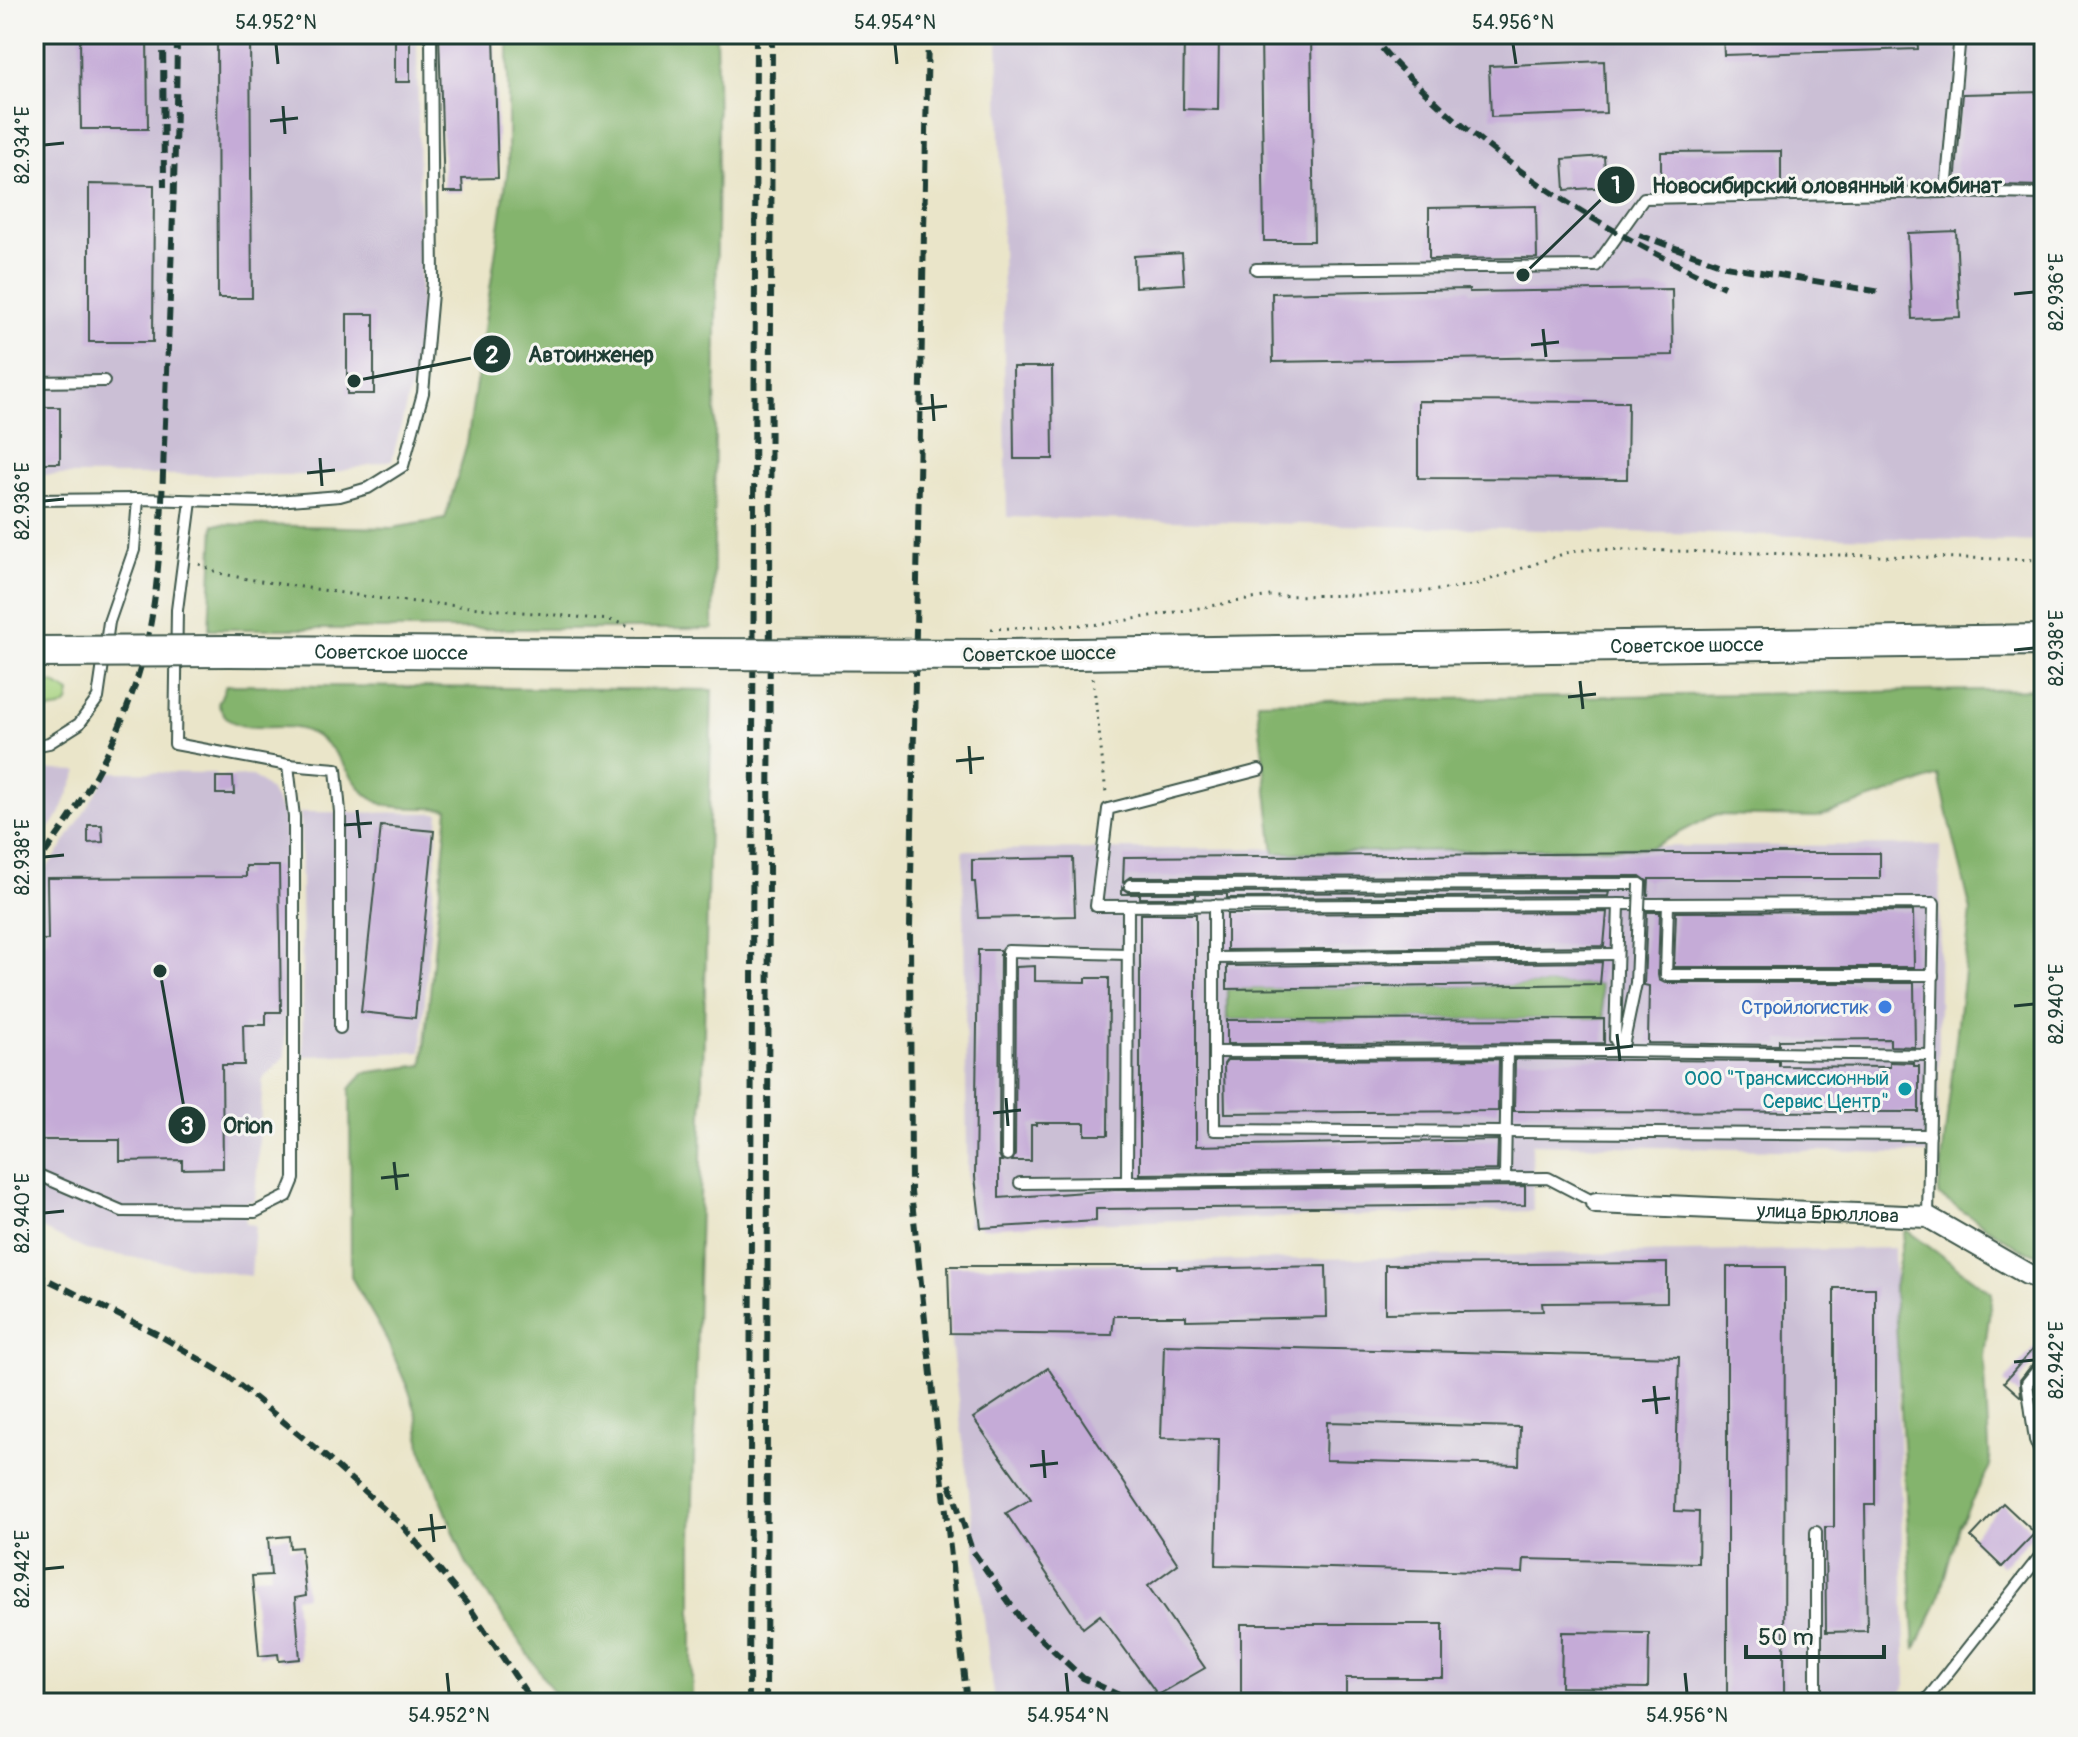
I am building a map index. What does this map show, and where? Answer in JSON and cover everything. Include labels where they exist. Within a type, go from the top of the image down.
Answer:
[{"type":"main road","name":"Советское шоссе","points":[[34,652],[648,643],[2044,640]]},
{"type":"street","name":"улица Брюллова","points":[[1596,1203],[1928,1217],[2027,1274],[2044,1280]]},
{"type":"lane","points":[[34,500],[264,502],[340,496],[368,488],[403,466],[423,393],[433,282],[431,34]]},
{"type":"lane","points":[[1946,192],[1960,34]]},
{"type":"lane","points":[[2028,34],[2044,35]]},
{"type":"lane","points":[[1256,269],[1596,266],[1644,198],[1946,192],[2044,194]]},
{"type":"lane","points":[[34,382],[104,381]]},
{"type":"lane","points":[[34,746],[49,743],[79,724],[98,698],[109,622],[134,550],[138,499]]},
{"type":"lane","points":[[191,501],[177,610],[175,744],[288,765],[336,769],[340,812],[340,1028]]},
{"type":"lane","points":[[34,1173],[122,1211],[255,1212],[287,1196],[294,1179],[295,1057],[294,817],[288,765]]},
{"type":"lane","points":[[1259,770],[1108,809],[1096,906],[1934,903],[1928,1217]]},
{"type":"lane","points":[[1130,885],[1640,884],[1636,983],[1622,1051]]},
{"type":"lane","points":[[1619,904],[1615,1039],[1622,1051]]},
{"type":"lane","points":[[1668,904],[1666,975],[1933,975]]},
{"type":"lane","points":[[1214,905],[1214,1130],[1930,1135]]},
{"type":"lane","points":[[1127,1182],[1128,906]]},
{"type":"lane","points":[[1007,1155],[1008,951],[1127,954]]},
{"type":"lane","points":[[1214,958],[1617,954]]},
{"type":"lane","points":[[1214,1052],[1622,1051],[1931,1055]]},
{"type":"lane","points":[[1505,1177],[1507,1053]]},
{"type":"lane","points":[[1020,1183],[1548,1178],[1596,1203]]},
{"type":"lane","points":[[2044,1362],[2027,1383],[2035,1440],[2044,1461]]},
{"type":"lane","points":[[1816,1532],[1816,1703]]},
{"type":"lane","points":[[1924,1703],[2044,1551]]},
{"type":"path","points":[[186,549],[197,564],[247,579],[383,599],[609,620],[648,643]]},
{"type":"path","points":[[994,643],[996,627],[1104,624],[1270,596],[1378,595],[1439,590],[1477,584],[1566,553],[1591,549],[2044,560]]},
{"type":"path","points":[[1092,672],[1108,809]]},
{"type":"shaded area","points":[[34,34],[417,34],[421,347],[392,460],[323,475],[34,475]]},
{"type":"shaded area","points":[[998,34],[2044,34],[2044,542],[1007,517]]},
{"type":"shaded area","points":[[34,769],[78,771],[60,814],[34,850]]},
{"type":"shaded area","points":[[109,772],[253,776],[270,790],[284,815],[285,1057],[263,1078],[255,1201],[247,1201],[245,1224],[255,1225],[251,1276],[86,1250],[34,1225],[34,884],[61,849]]},
{"type":"shaded area","points":[[300,812],[439,813],[421,1052],[303,1056]]},
{"type":"shaded area","points":[[1940,845],[1938,1154],[1532,1144],[1533,1211],[968,1226],[963,850]]},
{"type":"shaded area","points":[[1894,1248],[1906,1685],[1893,1703],[994,1703],[950,1333],[948,1266]]},
{"type":"green space","points":[[508,34],[716,34],[718,128],[713,629],[209,629],[214,524],[392,528],[445,519],[467,444],[508,168]]},
{"type":"green space","points":[[34,681],[53,683],[70,693],[68,703],[60,708],[34,712]]},
{"type":"green space","points":[[226,685],[712,690],[692,1541],[692,1703],[561,1703],[466,1563],[421,1448],[418,1418],[409,1391],[385,1336],[351,1277],[350,1089],[363,1073],[423,1065],[448,809],[380,803],[360,788],[338,756],[319,738],[294,728],[234,723],[218,704]]},
{"type":"green space","points":[[2044,689],[2044,1257],[2019,1248],[1938,1195],[1971,911],[1939,776],[1817,817],[1714,815],[1652,847],[1274,853],[1257,702]]},
{"type":"green space","points":[[1600,984],[1604,1019],[1227,1020],[1227,989]]},
{"type":"green space","points":[[1905,1229],[1992,1293],[1984,1356],[1990,1466],[1959,1526],[1937,1604],[1915,1650],[1894,1288]]},
{"type":"building","points":[[80,34],[147,34],[148,129],[81,129]]},
{"type":"building","points":[[217,34],[250,34],[252,298],[218,298]]},
{"type":"building","points":[[395,34],[410,34],[410,82],[395,82]]},
{"type":"building","points":[[439,34],[494,34],[498,178],[462,179],[463,192],[444,192]]},
{"type":"building","points":[[1184,34],[1219,34],[1218,110],[1183,109]]},
{"type":"building","points":[[1261,34],[1311,34],[1314,241],[1264,241]]},
{"type":"building","points":[[1723,34],[1917,34],[1918,49],[1724,55]]},
{"type":"building","points":[[1604,61],[1606,113],[1491,117],[1489,66]]},
{"type":"building","points":[[2044,92],[2044,186],[1955,184],[1963,94]]},
{"type":"building","points":[[1781,151],[1781,187],[1661,189],[1661,152]]},
{"type":"building","points":[[1604,156],[1606,187],[1565,190],[1563,159]]},
{"type":"building","points":[[89,184],[154,185],[153,342],[89,342]]},
{"type":"building","points":[[1536,206],[1537,258],[1429,259],[1429,208]]},
{"type":"building","points":[[1956,231],[1960,317],[1912,319],[1908,233]]},
{"type":"building","points":[[1182,253],[1184,284],[1135,287],[1134,256]]},
{"type":"building","points":[[1469,289],[1469,292],[1672,289],[1673,355],[1273,362],[1272,293]]},
{"type":"building","points":[[347,314],[374,314],[374,394],[347,394]]},
{"type":"building","points":[[1013,367],[1052,367],[1053,459],[1014,459]]},
{"type":"building","points":[[1418,401],[1628,402],[1627,479],[1418,478]]},
{"type":"building","points":[[34,407],[60,407],[60,463],[34,463]]},
{"type":"building","points":[[216,777],[233,777],[234,794],[216,794]]},
{"type":"building","points":[[88,825],[102,825],[103,842],[88,843]]},
{"type":"building","points":[[381,826],[434,831],[415,1018],[361,1012]]},
{"type":"building","points":[[1880,853],[1880,879],[1649,879],[1648,896],[1647,881],[1640,876],[1130,877],[1123,882],[1124,857]]},
{"type":"building","points":[[1073,858],[1075,916],[978,918],[972,860]]},
{"type":"building","points":[[246,866],[279,866],[281,1012],[266,1012],[266,1025],[243,1025],[244,1065],[222,1065],[223,1168],[182,1169],[182,1160],[120,1161],[120,1140],[34,1140],[34,940],[48,940],[47,878],[246,877]]},
{"type":"building","points":[[1122,887],[1130,893],[1609,892],[1608,896],[1227,898],[1227,894],[1196,894],[1196,898],[1140,898],[1140,894],[1122,894]]},
{"type":"building","points":[[1913,911],[1914,967],[1674,967],[1676,912]]},
{"type":"building","points":[[1607,912],[1604,946],[1227,950],[1227,914]]},
{"type":"building","points":[[1647,912],[1660,912],[1658,975],[1659,980],[1665,983],[1914,983],[1915,1047],[1890,1046],[1890,1039],[1779,1040],[1779,1045],[1648,1043],[1649,986],[1644,985]]},
{"type":"building","points":[[1140,914],[1196,914],[1196,1146],[1498,1140],[1497,1170],[1140,1174]]},
{"type":"building","points":[[978,950],[1000,950],[999,1155],[1002,1161],[999,1161],[999,1198],[1114,1190],[1525,1186],[1525,1205],[1096,1209],[1096,1221],[981,1228],[975,1177]]},
{"type":"building","points":[[1602,962],[1600,984],[1227,989],[1227,966]]},
{"type":"building","points":[[1035,966],[1035,981],[1086,982],[1086,978],[1109,978],[1108,1135],[1085,1135],[1085,1123],[1036,1123],[1031,1125],[1031,1161],[1012,1161],[1015,1155],[1016,967]]},
{"type":"building","points":[[1604,1019],[1604,1043],[1227,1044],[1227,1020]]},
{"type":"building","points":[[1499,1059],[1498,1111],[1225,1113],[1224,1064],[1227,1060]]},
{"type":"building","points":[[1515,1059],[1779,1061],[1779,1066],[1890,1067],[1890,1062],[1914,1063],[1914,1066],[1919,1066],[1919,1112],[1514,1111]]},
{"type":"building","points":[[1667,1263],[1667,1302],[1542,1303],[1543,1311],[1385,1313],[1385,1265]]},
{"type":"building","points":[[948,1266],[1177,1266],[1177,1269],[1326,1266],[1327,1317],[1186,1320],[1186,1316],[1114,1316],[1112,1335],[950,1333]]},
{"type":"building","points":[[1727,1267],[1785,1267],[1784,1703],[1727,1703]]},
{"type":"building","points":[[1834,1288],[1875,1288],[1875,1505],[1865,1505],[1867,1631],[1826,1632],[1825,1527],[1834,1527]]},
{"type":"building","points":[[2044,1336],[2044,1354],[2020,1380],[2021,1397],[2004,1382]]},
{"type":"building","points":[[1164,1345],[1679,1357],[1675,1511],[1699,1512],[1698,1563],[1524,1559],[1523,1573],[1216,1565],[1219,1439],[1161,1438]],"holes":[[[1327,1422],[1520,1427],[1519,1465],[1326,1460]]]},
{"type":"building","points":[[1048,1368],[1178,1564],[1148,1586],[1205,1668],[1158,1695],[1100,1615],[1083,1628],[1006,1513],[1031,1499],[973,1418]]},
{"type":"building","points":[[2003,1503],[2035,1533],[2002,1567],[1971,1537]]},
{"type":"building","points":[[289,1536],[290,1548],[301,1547],[306,1596],[295,1598],[300,1659],[279,1661],[278,1654],[259,1656],[252,1576],[271,1575],[268,1538]]},
{"type":"building","points":[[1241,1624],[1443,1624],[1443,1678],[1346,1678],[1346,1694],[1241,1694]]},
{"type":"building","points":[[1562,1632],[1649,1633],[1648,1688],[1561,1687]]},
{"type":"railway","points":[[163,34],[164,187]]},
{"type":"railway","points":[[34,867],[85,794],[113,741],[135,686],[150,629],[162,512],[177,34]]},
{"type":"railway","points":[[749,1703],[756,34]]},
{"type":"railway","points":[[766,1703],[772,34]]},
{"type":"railway","points":[[928,34],[910,927],[911,1192],[967,1703]]},
{"type":"railway","points":[[1371,34],[1393,61],[1434,100],[1500,156],[1609,228],[1724,287]]},
{"type":"railway","points":[[1664,34],[1719,38]]},
{"type":"railway","points":[[1639,235],[1726,266],[1880,292]]},
{"type":"railway","points":[[34,1273],[157,1334],[228,1376],[325,1456],[402,1525],[468,1605],[533,1703]]},
{"type":"railway","points":[[950,1484],[972,1550],[1023,1622],[1083,1678],[1136,1703]]},
{"type":"place","name":"Новосибирский оловянный комбинат","points":[[1523,275]]},
{"type":"place","name":"Автоинженер","points":[[354,381]]},
{"type":"place","name":"Orion","points":[[160,971]]},
{"type":"place","name":"Стройлогистик","points":[[1885,1007]]},
{"type":"place","name":"ООО \"Трансмиссионный Сервис Центр\"","points":[[1905,1089]]}]
